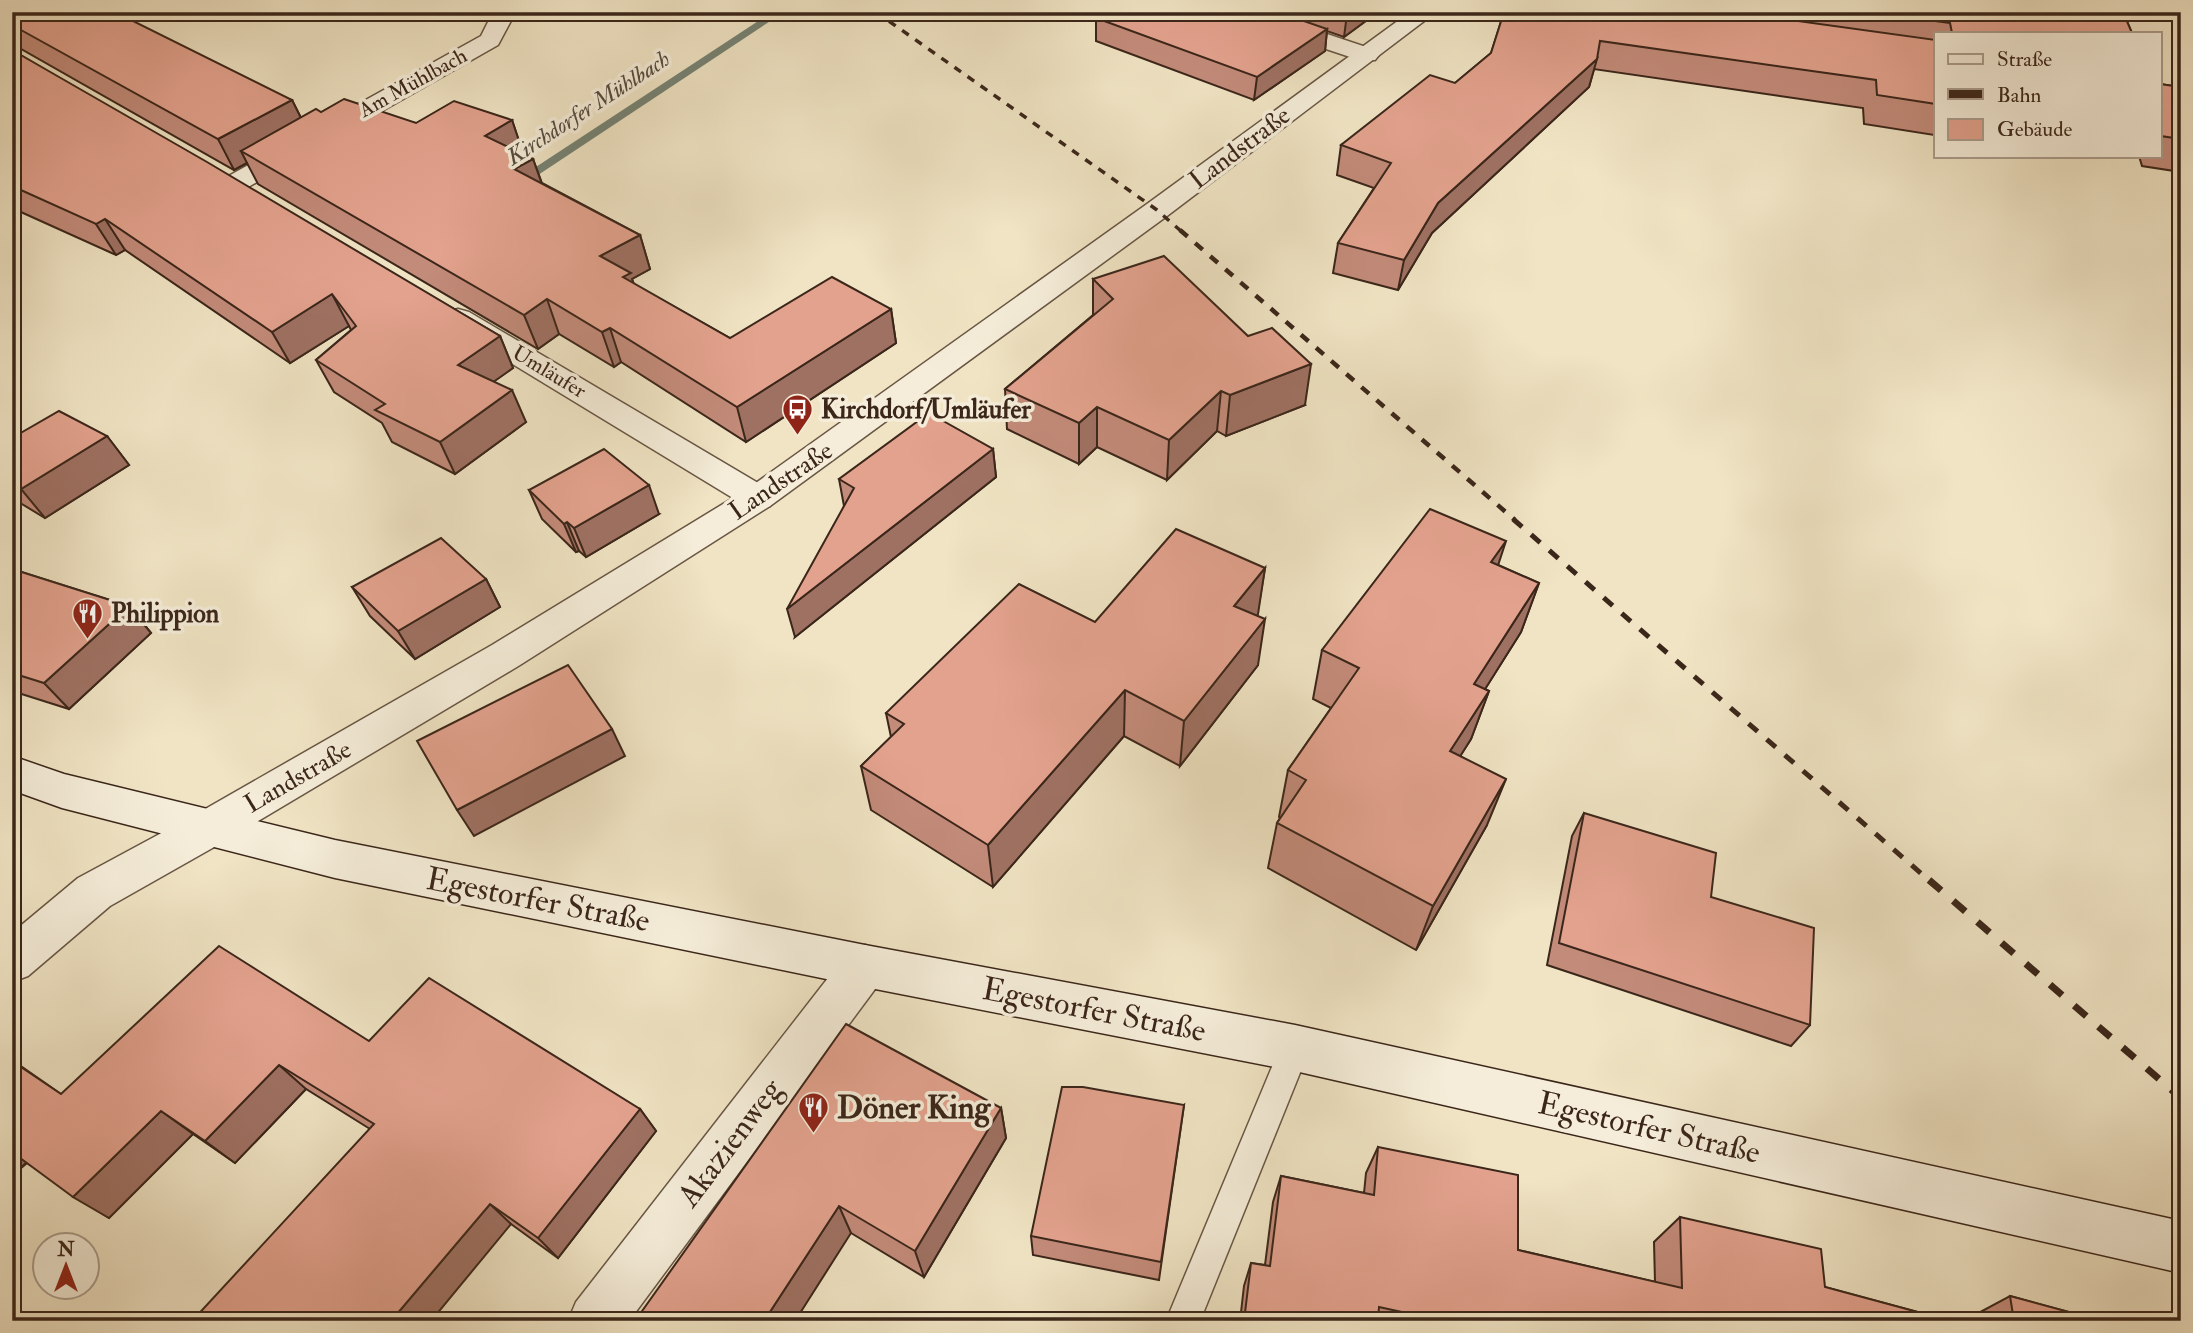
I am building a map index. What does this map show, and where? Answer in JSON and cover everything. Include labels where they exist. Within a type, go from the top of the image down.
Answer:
[{"type":"street","name":"Am Mühlbach","points":[[234,184],[490,40],[502,17],[496,12]]},
{"type":"street","points":[[1089,12],[1118,12]]},
{"type":"street","points":[[1238,12],[1367,55]]},
{"type":"street","name":"Landstraße","points":[[12,961],[94,892],[208,829],[506,655],[758,498],[980,339],[1425,12]]},
{"type":"street","name":"Umläufer","points":[[437,305],[758,498]]},
{"type":"street","name":"Egestorfer Straße","points":[[12,773],[62,791],[335,859],[865,966],[1295,1048],[2180,1247]]},
{"type":"street","name":"Akazienweg","points":[[595,1321],[865,966]]},
{"type":"lane","points":[[1184,1321],[1295,1048]]},
{"type":"building","points":[[12,12],[115,12],[292,100],[218,139],[12,25]]},
{"type":"building","points":[[1106,12],[1278,12],[1327,29],[1257,77],[1096,18]]},
{"type":"building","points":[[1504,12],[1732,12],[1934,40],[1934,104],[1877,95],[1876,80],[1600,41],[1597,59],[1438,203],[1404,260],[1338,243],[1391,163],[1341,145],[1430,75],[1455,83],[1491,53]]},
{"type":"building","points":[[1867,12],[2123,12],[2132,32],[1952,32],[1950,23]]},
{"type":"building","points":[[12,50],[500,336],[458,365],[512,390],[440,442],[375,410],[385,404],[316,360],[356,326],[332,294],[272,332],[105,219],[96,224],[12,186]]},
{"type":"building","points":[[2162,84],[2181,87],[2181,139],[2162,136]]},
{"type":"building","points":[[344,99],[416,123],[454,101],[512,120],[485,136],[533,159],[514,169],[640,235],[600,256],[631,273],[623,277],[730,338],[832,277],[891,309],[737,407],[610,328],[602,332],[547,299],[524,315],[241,151],[316,109],[321,112]]},
{"type":"building","points":[[1164,256],[1248,336],[1272,328],[1311,364],[1230,395],[1221,391],[1169,440],[1097,407],[1079,423],[1005,389],[1113,299],[1093,279]]},
{"type":"building","points":[[59,411],[107,436],[21,489],[12,483],[12,438]]},
{"type":"building","points":[[929,413],[993,449],[787,609],[854,488],[839,479]]},
{"type":"building","points":[[604,449],[649,485],[574,528],[567,522],[564,524],[529,490]]},
{"type":"building","points":[[1430,509],[1506,541],[1491,562],[1539,583],[1474,684],[1489,691],[1450,751],[1506,779],[1433,906],[1277,823],[1306,780],[1288,770],[1359,668],[1322,650]]},
{"type":"building","points":[[1176,529],[1265,568],[1234,606],[1265,619],[1184,721],[1125,690],[988,845],[861,766],[904,724],[886,713],[1019,584],[1095,622]]},
{"type":"building","points":[[441,538],[486,579],[398,631],[352,587]]},
{"type":"building","points":[[12,569],[129,606],[44,683],[12,673]]},
{"type":"building","points":[[568,665],[612,729],[457,810],[417,741]]},
{"type":"building","points":[[1584,813],[1716,853],[1711,897],[1814,928],[1810,1025],[1559,943]]},
{"type":"building","points":[[219,946],[369,1041],[429,978],[640,1109],[538,1238],[490,1204],[391,1321],[192,1321],[374,1124],[279,1065],[205,1141],[161,1111],[73,1197],[12,1152],[12,1061],[61,1094]]},
{"type":"building","points":[[846,1024],[1001,1108],[915,1251],[839,1206],[764,1321],[635,1321]]},
{"type":"building","points":[[1062,1087],[1083,1087],[1184,1105],[1161,1262],[1031,1236]]},
{"type":"building","points":[[1378,1147],[1518,1175],[1518,1250],[1682,1288],[1680,1217],[1821,1249],[1825,1287],[1951,1321],[1443,1321],[1379,1307],[1378,1321],[1244,1321],[1251,1263],[1270,1266],[1281,1176],[1374,1195]]},
{"type":"building","points":[[2010,1296],[2102,1321],[2014,1321]]},
{"type":"waterway","name":"Kirchdorfer Mühlbach","points":[[519,182],[779,12]]},
{"type":"railway","points":[[876,12],[1157,210],[1182,232]]},
{"type":"railway","points":[[1180,230],[1515,520]]},
{"type":"railway","points":[[1513,519],[1931,882]]},
{"type":"railway","points":[[1929,880],[2181,1098]]},
{"type":"place","name":"Kirchdorf/Umläufer","points":[[798,437]]},
{"type":"place","name":"Philippion","points":[[88,641]]},
{"type":"place","name":"Döner King","points":[[814,1135]]}]
